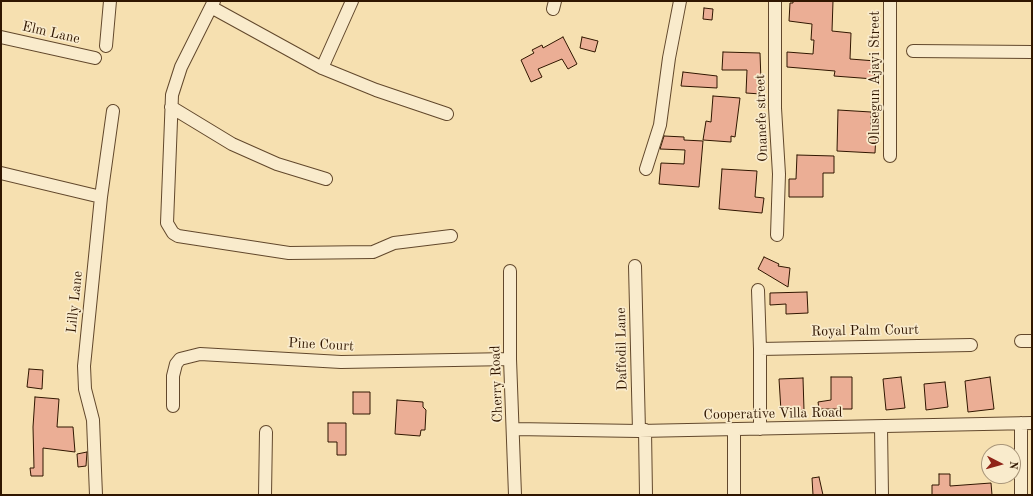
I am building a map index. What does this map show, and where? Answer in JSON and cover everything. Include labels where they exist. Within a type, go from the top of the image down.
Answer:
[{"type":"street","points":[[106,46],[110,1]]},
{"type":"street","points":[[322,68],[352,1]]},
{"type":"street","points":[[646,169],[660,125],[669,58],[680,1]]},
{"type":"street","name":"Onanefe street","points":[[775,1],[775,108],[779,174],[777,235]]},
{"type":"street","name":"Olusegun Ajayi Street","points":[[890,1],[890,156]]},
{"type":"street","points":[[447,114],[376,90],[322,68],[213,4],[175,80],[171,107],[167,223],[169,229],[178,236],[289,253],[373,252],[394,243],[451,236]]},
{"type":"street","name":"Elm Lane","points":[[1,37],[95,58]]},
{"type":"street","points":[[913,51],[1032,52]]},
{"type":"street","points":[[171,107],[232,144],[276,164],[326,179]]},
{"type":"street","name":"Lilly Lane","points":[[96,495],[94,420],[85,389],[84,366],[101,197],[113,111]]},
{"type":"street","points":[[1,173],[101,197]]},
{"type":"street","name":"Daffodil Lane","points":[[635,266],[646,495]]},
{"type":"street","name":"Cherry Road","points":[[510,271],[510,359],[514,429],[515,495]]},
{"type":"street","points":[[758,290],[760,429]]},
{"type":"street","name":"Royal Palm Court","points":[[760,349],[971,345]]},
{"type":"street","name":"Pine Court","points":[[173,406],[173,376],[176,364],[180,359],[200,354],[341,362],[510,359]]},
{"type":"street","points":[[1021,495],[1026,423]]},
{"type":"street","name":"Cooperative Villa Road","points":[[514,429],[642,431],[734,430],[1026,423]]},
{"type":"street","points":[[881,427],[882,495]]},
{"type":"street","points":[[734,430],[734,495]]},
{"type":"street","points":[[265,495],[266,432]]},
{"type":"building","points":[[793,1],[833,1],[832,31],[851,33],[850,59],[876,61],[874,79],[834,76],[835,71],[787,67],[787,52],[813,54],[814,40],[811,40],[812,24],[789,21],[790,3],[793,3]]},
{"type":"building","points":[[704,8],[713,9],[712,20],[703,19]]},
{"type":"building","points":[[563,37],[577,64],[568,69],[562,59],[538,69],[542,77],[531,82],[521,60],[534,53],[532,50],[542,45],[543,48]]},
{"type":"building","points":[[582,37],[598,41],[595,52],[580,48]]},
{"type":"building","points":[[723,52],[760,53],[761,81],[764,81],[764,90],[761,90],[761,94],[746,93],[747,70],[722,70]]},
{"type":"building","points":[[683,72],[717,76],[717,88],[681,86]]},
{"type":"building","points":[[713,96],[740,98],[735,137],[731,136],[731,142],[703,140],[706,121],[711,122]]},
{"type":"building","points":[[838,110],[871,112],[871,134],[876,134],[875,153],[837,151]]},
{"type":"building","points":[[664,136],[684,137],[684,140],[703,141],[699,187],[659,184],[661,163],[684,164],[685,150],[660,149]]},
{"type":"building","points":[[797,155],[834,156],[834,173],[823,173],[823,197],[789,197],[789,179],[796,179]]},
{"type":"building","points":[[722,169],[757,171],[755,197],[764,198],[762,213],[719,209]]},
{"type":"building","points":[[764,257],[779,264],[778,266],[790,268],[788,287],[758,269]]},
{"type":"building","points":[[807,292],[808,313],[786,314],[786,304],[770,305],[770,293]]},
{"type":"building","points":[[29,369],[43,370],[42,389],[27,387]]},
{"type":"building","points":[[831,377],[852,377],[852,409],[819,409],[818,402],[831,400]]},
{"type":"building","points":[[901,377],[905,408],[886,410],[883,379]]},
{"type":"building","points":[[990,377],[994,409],[968,412],[965,381]]},
{"type":"building","points":[[803,378],[804,410],[781,411],[779,379]]},
{"type":"building","points":[[945,382],[948,407],[926,410],[924,384]]},
{"type":"building","points":[[353,392],[370,392],[370,414],[353,414]]},
{"type":"building","points":[[35,397],[59,399],[57,427],[73,427],[75,452],[43,448],[43,476],[31,476],[30,468],[34,468],[33,427]]},
{"type":"building","points":[[397,400],[423,402],[423,407],[426,410],[425,430],[421,430],[420,436],[395,434]]},
{"type":"building","points":[[328,423],[346,423],[346,455],[337,455],[337,442],[328,442]]},
{"type":"building","points":[[87,452],[86,466],[78,467],[77,454]]},
{"type":"building","points":[[939,474],[950,474],[950,486],[991,484],[992,495],[932,495],[932,485],[939,485]]},
{"type":"building","points":[[819,477],[823,495],[813,495],[812,478]]}]
